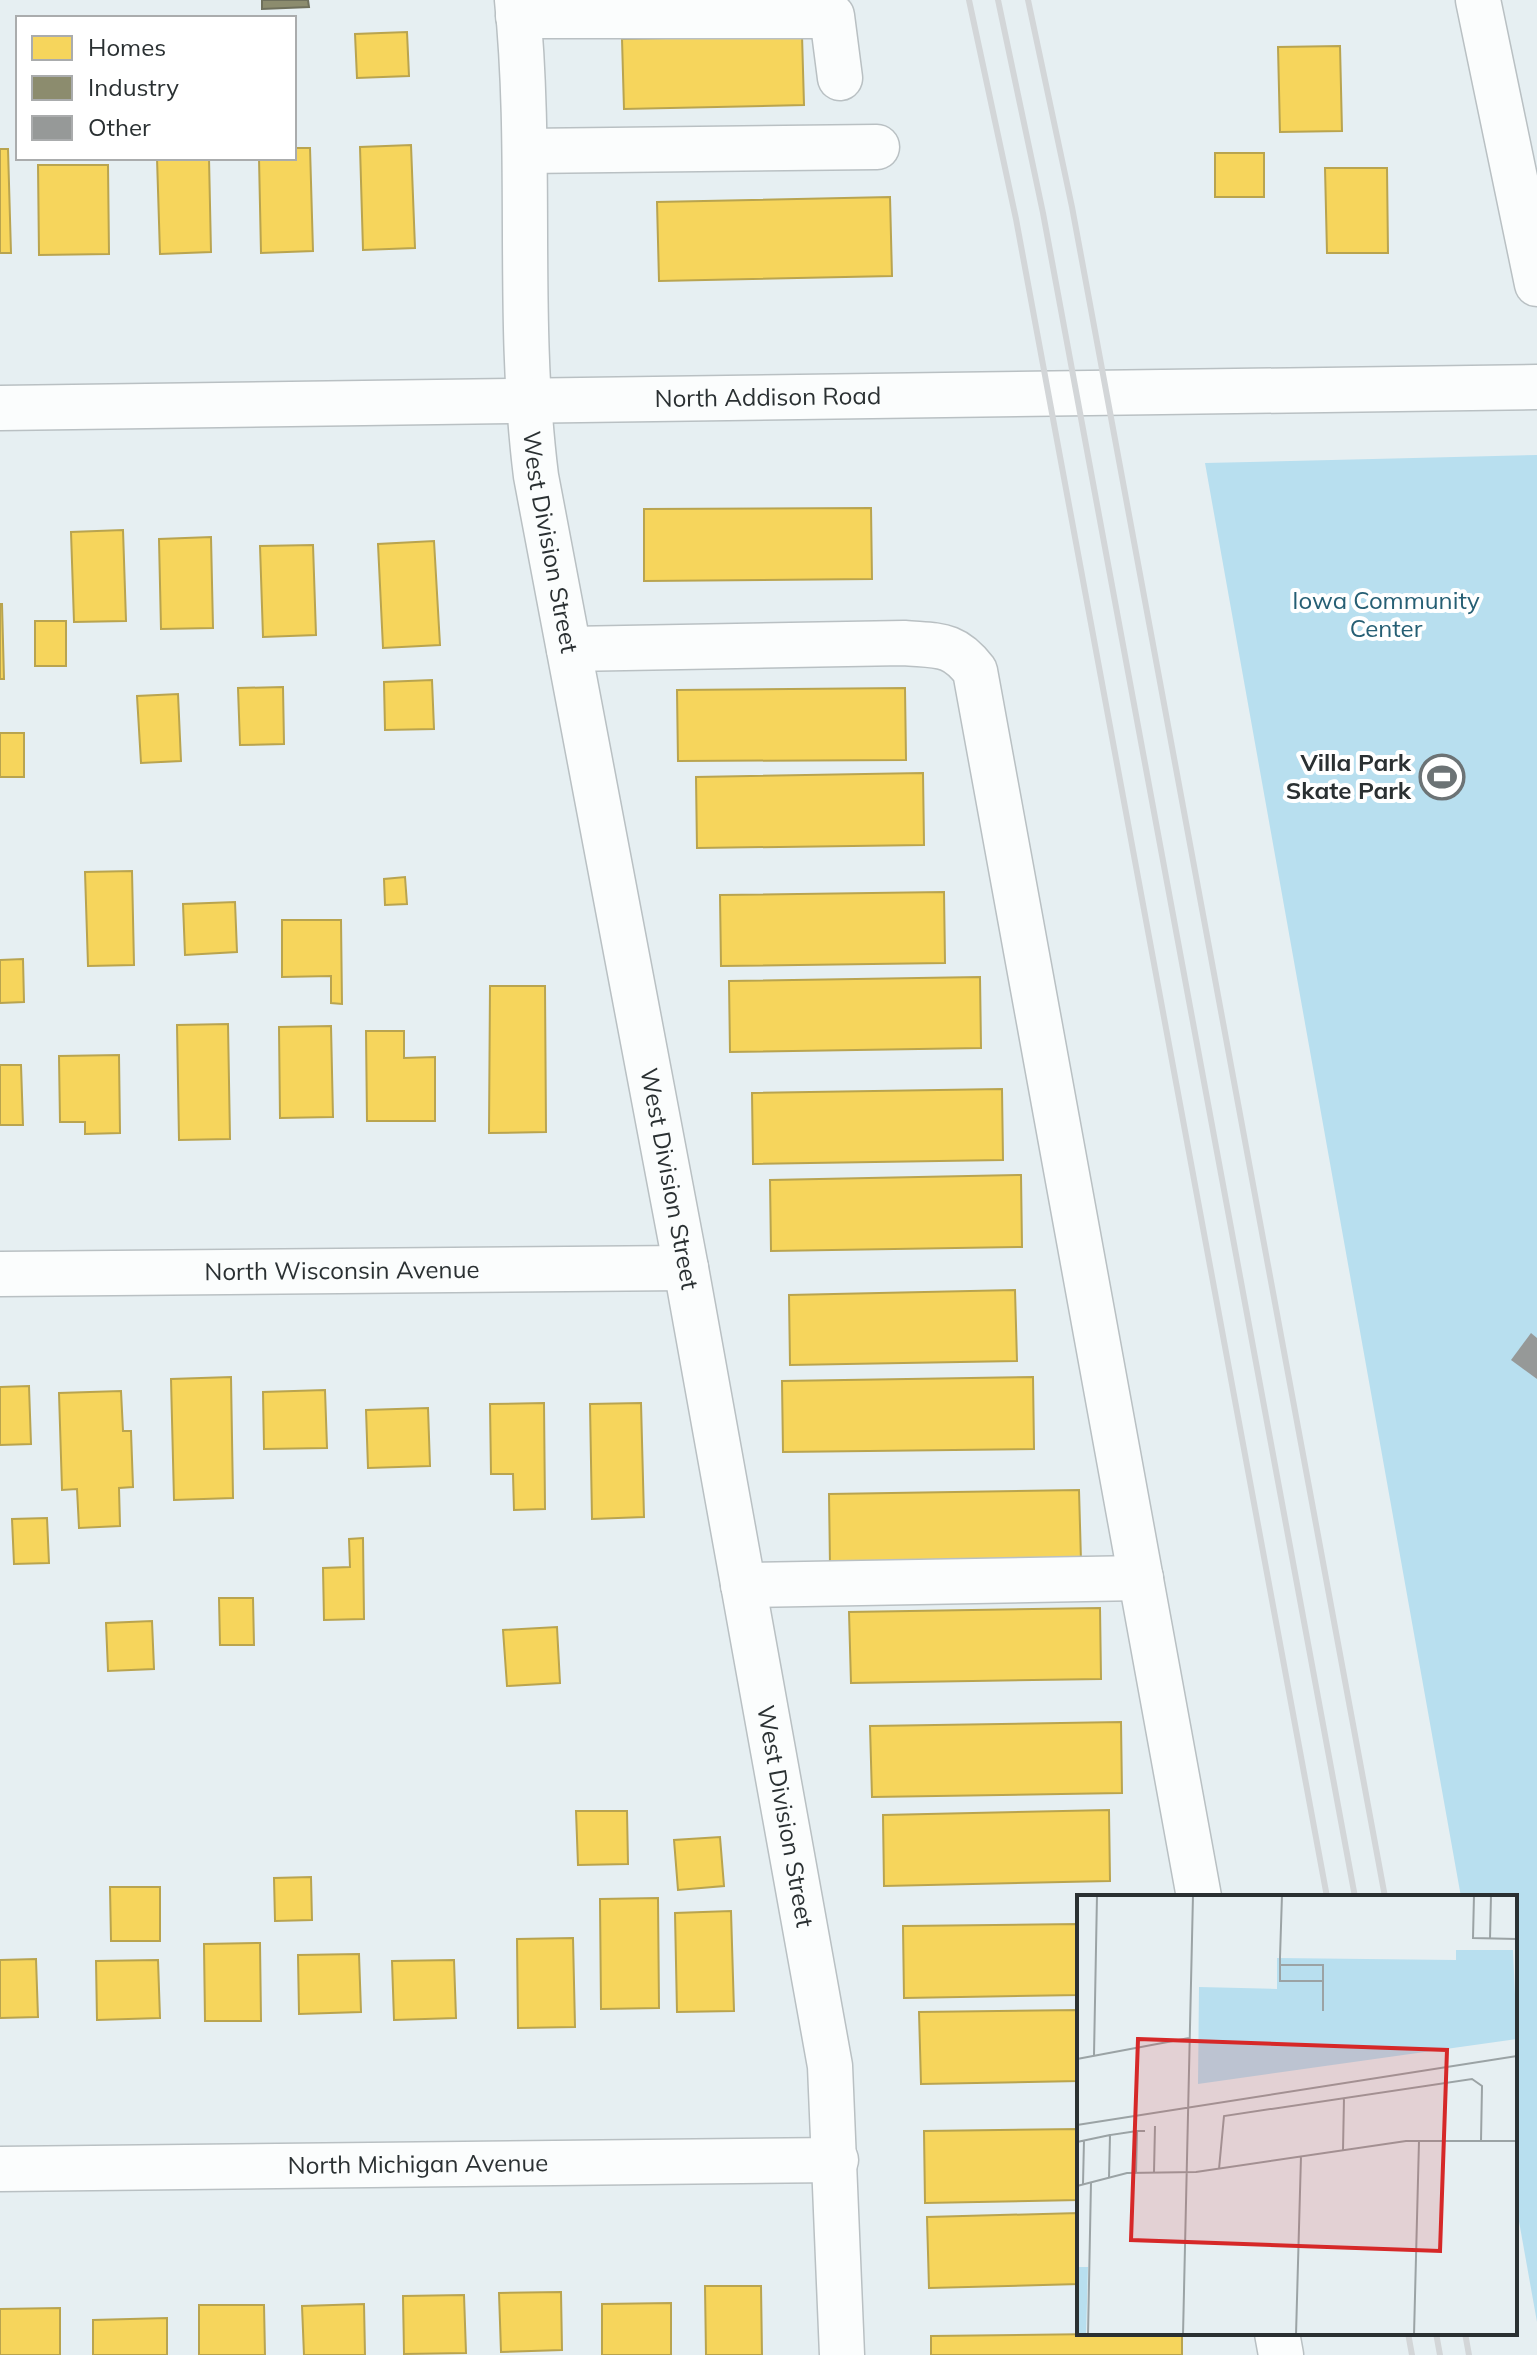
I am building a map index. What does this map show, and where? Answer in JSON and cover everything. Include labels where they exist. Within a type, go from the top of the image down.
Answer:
[{"type":"street","points":[[1478,0],[1537,284]]},
{"type":"street","points":[[517,8],[831,8],[840,78]]},
{"type":"street","name":"West Division Street","points":[[517,8],[525,75],[526,400],[536,476],[686,1268],[830,2066],[842,2355]]},
{"type":"street","points":[[525,151],[877,147]]},
{"type":"street","name":"North Addison Road","points":[[0,408],[1537,387]]},
{"type":"street","points":[[569,649],[904,643],[951,648],[962,655],[975,671],[1199,1895]]},
{"type":"street","name":"North Wisconsin Avenue","points":[[0,1274],[686,1268]]},
{"type":"street","points":[[743,1585],[1141,1578]]},
{"type":"street","name":"North Michigan Avenue","points":[[0,2169],[836,2160]]},
{"type":"street","points":[[1277,2335],[1281,2355]]},
{"type":"green space","name":"Iowa Community Center","points":[[1537,455],[1537,2322],[1517,2210],[1517,1895],[1461,1895],[1205,463]]},
{"type":"building: Homes","points":[[407,32],[409,76],[357,78],[355,34]]},
{"type":"building: Homes","points":[[802,35],[804,105],[624,109],[622,39]]},
{"type":"building: Homes","points":[[1340,46],[1342,131],[1280,132],[1278,47]]},
{"type":"building: Homes","points":[[411,145],[415,248],[363,250],[360,147]]},
{"type":"building: Homes","points":[[296,148],[310,148],[313,251],[261,253],[259,160],[296,160]]},
{"type":"building: Homes","points":[[0,149],[8,149],[11,253],[0,253]]},
{"type":"building: Homes","points":[[1215,153],[1264,153],[1264,197],[1215,197]]},
{"type":"building: Homes","points":[[157,160],[209,160],[211,252],[160,254]]},
{"type":"building: Homes","points":[[38,165],[108,165],[109,254],[39,255]]},
{"type":"building: Homes","points":[[1325,168],[1387,168],[1388,253],[1327,253]]},
{"type":"building: Homes","points":[[890,197],[892,276],[659,281],[657,202]]},
{"type":"building: Homes","points":[[871,508],[872,579],[644,581],[644,509]]},
{"type":"building: Homes","points":[[123,530],[126,621],[74,622],[71,532]]},
{"type":"building: Homes","points":[[211,537],[213,628],[161,629],[159,539]]},
{"type":"building: Homes","points":[[434,541],[440,645],[383,648],[378,544]]},
{"type":"building: Homes","points":[[313,545],[316,635],[263,637],[260,546]]},
{"type":"building: Homes","points":[[2,604],[4,679],[0,679]]},
{"type":"building: Homes","points":[[35,621],[66,621],[66,666],[35,666]]},
{"type":"building: Homes","points":[[432,680],[434,729],[385,730],[384,682]]},
{"type":"building: Homes","points":[[283,687],[284,744],[240,745],[238,688]]},
{"type":"building: Homes","points":[[905,688],[906,760],[678,761],[677,690]]},
{"type":"building: Homes","points":[[178,694],[181,761],[141,763],[137,696]]},
{"type":"building: Homes","points":[[0,733],[24,733],[24,777],[0,777]]},
{"type":"building: Homes","points":[[923,773],[924,845],[697,848],[696,777]]},
{"type":"building: Homes","points":[[132,871],[134,965],[88,966],[85,872]]},
{"type":"building: Homes","points":[[405,877],[407,904],[385,905],[384,879]]},
{"type":"building: Homes","points":[[944,892],[945,963],[721,966],[720,895]]},
{"type":"building: Homes","points":[[235,902],[237,952],[185,955],[183,904]]},
{"type":"building: Homes","points":[[282,920],[341,920],[342,1004],[331,1003],[331,976],[282,977]]},
{"type":"building: Homes","points":[[23,959],[24,1002],[0,1003],[0,960]]},
{"type":"building: Homes","points":[[980,977],[981,1048],[730,1052],[729,981]]},
{"type":"building: Homes","points":[[490,986],[545,986],[546,1132],[489,1133]]},
{"type":"building: Homes","points":[[228,1024],[230,1139],[179,1140],[177,1025]]},
{"type":"building: Homes","points":[[331,1026],[333,1117],[280,1118],[279,1027]]},
{"type":"building: Homes","points":[[366,1031],[404,1031],[404,1058],[435,1057],[435,1121],[367,1121]]},
{"type":"building: Homes","points":[[119,1055],[120,1133],[85,1134],[85,1122],[60,1122],[59,1056]]},
{"type":"building: Homes","points":[[0,1065],[21,1065],[23,1125],[0,1125]]},
{"type":"building: Homes","points":[[1002,1089],[1003,1160],[753,1164],[752,1093]]},
{"type":"building: Homes","points":[[1021,1175],[1022,1247],[771,1251],[770,1180]]},
{"type":"building: Homes","points":[[1015,1290],[1017,1361],[790,1365],[789,1295]]},
{"type":"building: Homes","points":[[231,1377],[233,1498],[174,1500],[171,1379]]},
{"type":"building: Homes","points":[[1033,1377],[1034,1449],[783,1452],[782,1381]]},
{"type":"building: Homes","points":[[29,1386],[31,1444],[0,1445],[0,1387]]},
{"type":"building: Homes","points":[[325,1390],[327,1448],[264,1449],[263,1392]]},
{"type":"building: Homes","points":[[121,1391],[123,1431],[131,1431],[133,1487],[119,1488],[120,1526],[79,1528],[77,1489],[62,1490],[59,1393]]},
{"type":"building: Homes","points":[[544,1403],[545,1509],[514,1510],[513,1474],[491,1474],[490,1404]]},
{"type":"building: Homes","points":[[641,1403],[644,1517],[592,1519],[590,1404]]},
{"type":"building: Homes","points":[[428,1408],[430,1466],[368,1468],[366,1410]]},
{"type":"building: Homes","points":[[1079,1490],[1081,1561],[830,1565],[829,1494]]},
{"type":"building: Homes","points":[[47,1518],[49,1563],[14,1564],[12,1519]]},
{"type":"building: Homes","points":[[363,1538],[364,1619],[324,1620],[323,1568],[350,1567],[349,1539]]},
{"type":"building: Homes","points":[[219,1598],[253,1598],[254,1645],[220,1645]]},
{"type":"building: Homes","points":[[1100,1608],[1101,1679],[851,1683],[849,1612]]},
{"type":"building: Homes","points":[[152,1621],[154,1669],[108,1671],[106,1623]]},
{"type":"building: Homes","points":[[557,1627],[560,1683],[507,1686],[503,1630]]},
{"type":"building: Homes","points":[[1121,1722],[1122,1793],[872,1797],[870,1726]]},
{"type":"building: Homes","points":[[1109,1810],[1110,1881],[884,1886],[883,1815]]},
{"type":"building: Homes","points":[[576,1811],[627,1811],[628,1864],[578,1865]]},
{"type":"building: Homes","points":[[720,1837],[724,1886],[678,1890],[674,1840]]},
{"type":"building: Homes","points":[[311,1877],[312,1920],[275,1921],[274,1878]]},
{"type":"building: Homes","points":[[110,1887],[160,1887],[160,1941],[111,1941]]},
{"type":"building: Homes","points":[[658,1898],[659,2008],[601,2009],[600,1899]]},
{"type":"building: Homes","points":[[731,1911],[734,2011],[677,2012],[675,1913]]},
{"type":"building: Homes","points":[[1077,1924],[1077,1995],[904,1998],[903,1926]]},
{"type":"building: Homes","points":[[573,1938],[575,2027],[518,2028],[517,1939]]},
{"type":"building: Homes","points":[[260,1943],[261,2021],[205,2021],[204,1944]]},
{"type":"building: Homes","points":[[359,1954],[361,2012],[299,2014],[298,1955]]},
{"type":"building: Homes","points":[[36,1959],[38,2017],[0,2018],[0,1960]]},
{"type":"building: Homes","points":[[158,1960],[160,2018],[97,2020],[96,1961]]},
{"type":"building: Homes","points":[[454,1960],[456,2018],[394,2020],[392,1961]]},
{"type":"building: Homes","points":[[1077,2010],[1077,2081],[921,2084],[919,2012]]},
{"type":"building: Homes","points":[[1077,2129],[1077,2200],[925,2203],[924,2131]]},
{"type":"building: Homes","points":[[1077,2213],[1077,2284],[929,2288],[927,2217]]},
{"type":"building: Homes","points":[[705,2286],[761,2286],[762,2355],[706,2355]]},
{"type":"building: Homes","points":[[561,2292],[562,2350],[501,2352],[499,2293]]},
{"type":"building: Homes","points":[[464,2295],[466,2353],[404,2354],[403,2296]]},
{"type":"building: Homes","points":[[671,2303],[671,2355],[602,2355],[602,2304]]},
{"type":"building: Homes","points":[[364,2304],[365,2355],[304,2355],[302,2306]]},
{"type":"building: Homes","points":[[199,2305],[264,2305],[265,2355],[199,2355]]},
{"type":"building: Homes","points":[[60,2308],[60,2355],[0,2355],[0,2309]]},
{"type":"building: Homes","points":[[167,2318],[167,2355],[93,2355],[93,2320]]},
{"type":"building: Homes","points":[[1182,2335],[1182,2355],[931,2355],[931,2336]]},
{"type":"building: Industry","points":[[262,0],[308,0],[309,7],[262,9]]},
{"type":"building: Other","points":[[1531,1333],[1537,1338],[1537,1379],[1511,1360]]},
{"type":"railway","points":[[969,0],[1016,219],[1327,1895]]},
{"type":"railway","points":[[998,0],[1043,213],[1355,1895]]},
{"type":"railway","points":[[1028,0],[1072,207],[1385,1895]]},
{"type":"railway","points":[[1408,2335],[1412,2355]]},
{"type":"railway","points":[[1436,2335],[1440,2355]]},
{"type":"railway","points":[[1465,2335],[1469,2355]]},
{"type":"place","name":"Villa Park Skate Park","points":[[1442,777]]}]
